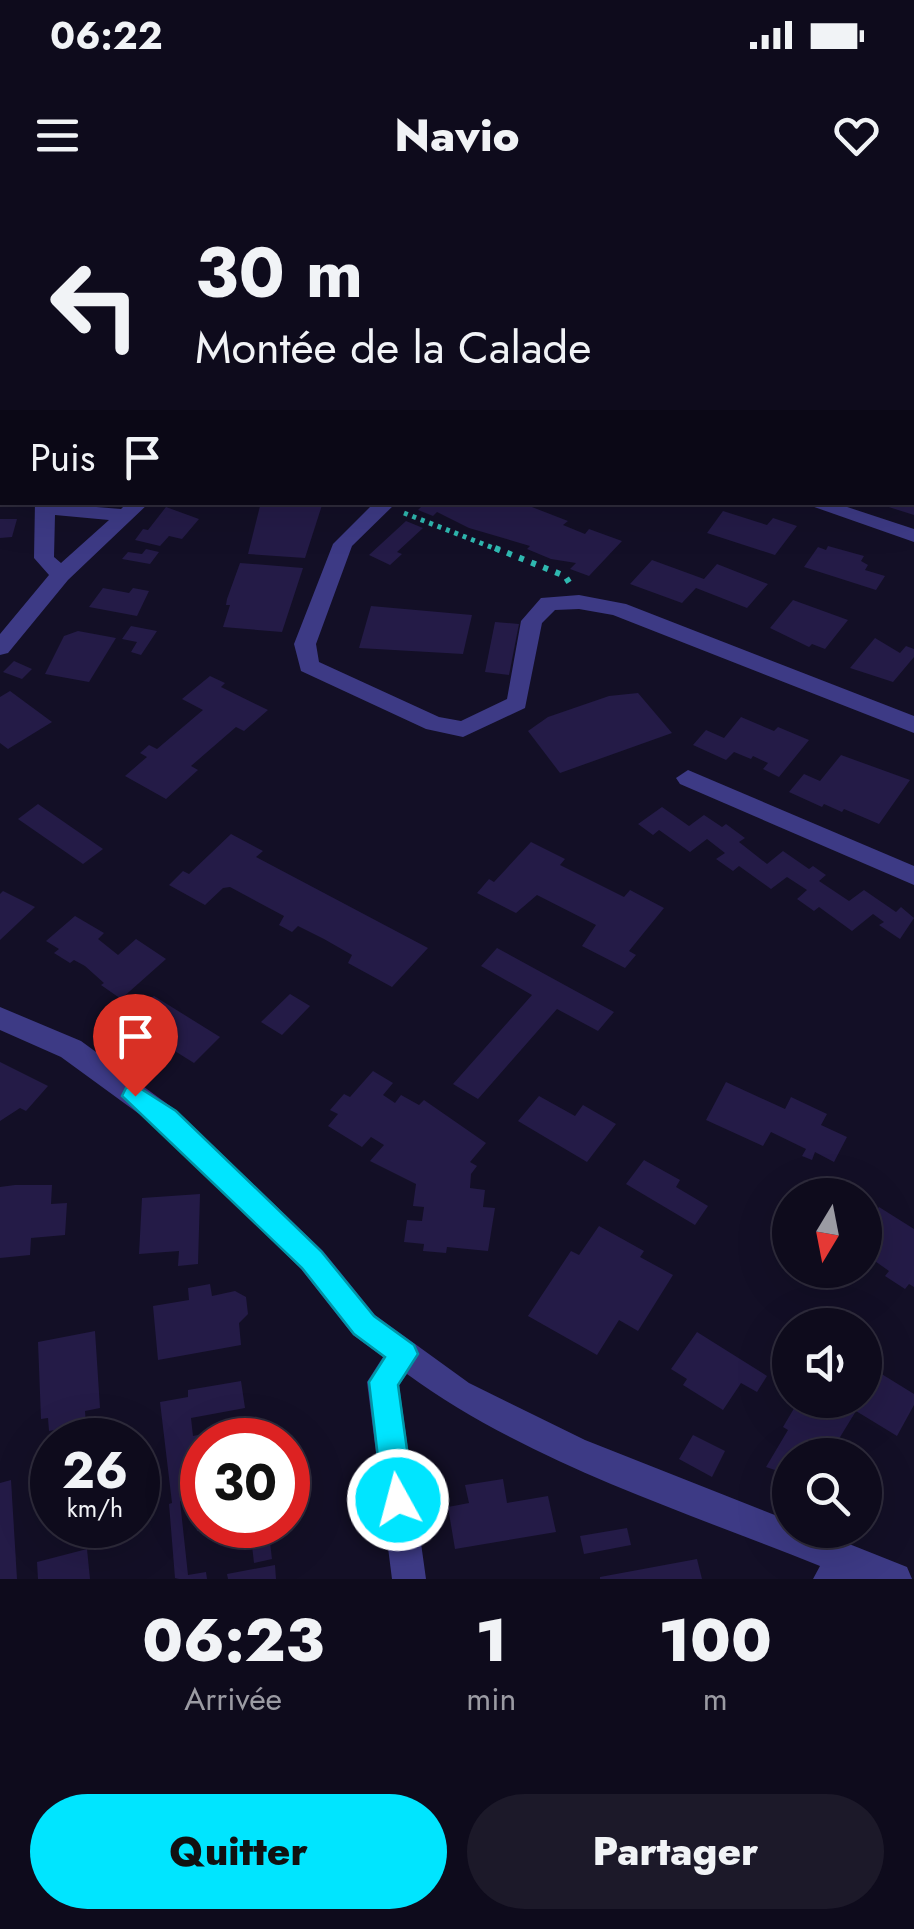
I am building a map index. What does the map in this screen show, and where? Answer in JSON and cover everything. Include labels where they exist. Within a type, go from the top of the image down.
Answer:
[{"type":"street","points":[[61,575],[44,558],[45,505],[132,509]]},
{"type":"street","points":[[385,505],[342,544],[305,644],[309,666],[434,724],[463,729],[516,704],[532,622],[549,603],[579,602],[618,608],[914,725]]},
{"type":"street","points":[[819,505],[914,536]]},
{"type":"street","points":[[0,648],[61,575],[132,509]]},
{"type":"street","points":[[688,778],[914,876]]},
{"type":"street","points":[[0,1018],[70,1049],[167,1119],[312,1260],[364,1325],[458,1393],[574,1451],[844,1572],[895,1579]]},
{"type":"street","points":[[404,1354],[383,1382],[409,1579]]},
{"type":"path","points":[[388,505],[566,576],[579,602]]},
{"type":"building","points":[[260,505],[322,505],[305,558],[248,554]]},
{"type":"building","points":[[423,505],[527,505],[568,521],[563,525],[585,534],[589,529],[622,541],[589,576],[570,569],[576,563],[551,559],[527,549],[530,546],[469,528],[437,512],[433,516],[418,510]]},
{"type":"building","points":[[882,505],[914,505],[914,515]]},
{"type":"building","points":[[166,507],[199,519],[182,539],[169,536],[160,546],[135,540],[143,529],[148,530]]},
{"type":"building","points":[[723,511],[767,525],[773,518],[797,526],[775,555],[707,533]]},
{"type":"building","points":[[0,519],[17,519],[12,537],[0,538]]},
{"type":"building","points":[[406,521],[423,528],[397,552],[402,554],[390,565],[369,555]]},
{"type":"building","points":[[828,546],[864,556],[861,561],[868,565],[865,570],[885,576],[876,590],[804,567],[818,547],[826,550]]},
{"type":"building","points":[[146,549],[159,552],[150,564],[122,559],[128,552],[142,554]]},
{"type":"building","points":[[652,560],[704,579],[717,564],[768,584],[747,608],[696,588],[682,603],[630,584]]},
{"type":"building","points":[[240,563],[303,568],[282,632],[223,627],[230,605],[226,605],[227,599]]},
{"type":"building","points":[[103,588],[129,593],[133,588],[149,591],[137,616],[89,607]]},
{"type":"building","points":[[793,600],[848,620],[825,649],[812,644],[809,647],[770,628]]},
{"type":"building","points":[[371,606],[472,615],[463,654],[359,648]]},
{"type":"building","points":[[495,622],[519,624],[509,675],[485,672]]},
{"type":"building","points":[[131,626],[157,631],[141,655],[131,652],[137,642],[122,639]]},
{"type":"building","points":[[78,631],[116,638],[89,682],[45,674],[64,636]]},
{"type":"building","points":[[875,638],[900,653],[906,646],[914,649],[914,657],[893,682],[850,668]]},
{"type":"building","points":[[14,661],[32,669],[22,679],[3,672]]},
{"type":"building","points":[[210,676],[225,683],[221,687],[268,710],[244,731],[236,727],[191,766],[198,770],[166,799],[125,776],[147,757],[140,753],[149,745],[157,749],[203,710],[182,699]]},
{"type":"building","points":[[10,691],[52,722],[8,749],[0,743],[0,697]]},
{"type":"building","points":[[638,693],[672,733],[560,773],[528,731],[548,717],[609,696]]},
{"type":"building","points":[[741,717],[809,740],[779,777],[763,769],[768,763],[753,756],[751,759],[734,752],[726,760],[693,745],[706,730],[724,738]]},
{"type":"building","points":[[841,755],[910,780],[879,824],[844,809],[842,812],[824,804],[822,807],[789,792],[804,774],[820,781]]},
{"type":"building","points":[[38,804],[103,849],[83,864],[18,819]]},
{"type":"building","points":[[662,807],[689,826],[704,815],[722,827],[726,824],[745,838],[739,842],[767,864],[783,851],[809,869],[813,866],[826,875],[819,881],[849,901],[864,890],[896,912],[901,907],[914,918],[900,939],[879,925],[884,922],[873,914],[852,931],[819,907],[814,911],[797,899],[807,890],[787,877],[771,889],[739,866],[733,871],[716,859],[725,853],[707,839],[690,852],[659,830],[653,835],[638,824]]},
{"type":"building","points":[[231,834],[263,851],[256,857],[428,948],[392,987],[348,963],[352,955],[324,939],[298,926],[292,932],[279,925],[284,916],[230,887],[223,888],[205,905],[169,885],[183,871],[189,874]]},
{"type":"building","points":[[531,842],[565,859],[560,865],[624,897],[630,890],[664,908],[629,951],[636,955],[625,968],[582,946],[596,925],[537,895],[516,913],[477,893],[489,879],[494,882]]},
{"type":"building","points":[[3,891],[35,907],[0,940],[0,894]]},
{"type":"building","points":[[75,916],[104,933],[98,939],[118,955],[136,939],[166,959],[121,999],[101,985],[104,983],[85,966],[74,960],[70,963],[54,953],[59,949],[46,941]]},
{"type":"building","points":[[497,948],[614,1012],[598,1031],[557,1009],[478,1099],[453,1084],[532,995],[481,966]]},
{"type":"building","points":[[290,994],[310,1006],[282,1035],[261,1022]]},
{"type":"building","points":[[154,996],[220,1037],[194,1063],[122,1018]]},
{"type":"building","points":[[0,1062],[48,1086],[26,1111],[20,1108],[0,1121]]},
{"type":"building","points":[[373,1071],[393,1083],[383,1095],[395,1103],[401,1095],[419,1105],[424,1100],[486,1143],[470,1162],[477,1166],[471,1174],[470,1188],[485,1190],[483,1207],[495,1208],[488,1251],[447,1247],[446,1253],[423,1251],[424,1244],[404,1242],[407,1220],[422,1221],[424,1207],[413,1206],[416,1184],[370,1161],[384,1145],[371,1137],[362,1147],[328,1126],[338,1114],[330,1110],[344,1094],[350,1097]]},
{"type":"building","points":[[726,1082],[785,1109],[791,1097],[827,1114],[821,1125],[847,1137],[834,1162],[815,1152],[812,1160],[802,1156],[806,1149],[771,1132],[763,1146],[706,1120]]},
{"type":"building","points":[[539,1096],[575,1116],[583,1105],[616,1124],[587,1162],[518,1121]]},
{"type":"building","points":[[644,1160],[680,1180],[676,1187],[708,1206],[695,1225],[626,1184]]},
{"type":"building","points":[[52,1185],[51,1204],[67,1203],[65,1235],[31,1238],[30,1255],[0,1258],[0,1187]]},
{"type":"building","points":[[200,1194],[198,1264],[178,1266],[179,1251],[139,1254],[142,1198]]},
{"type":"building","points":[[882,1209],[914,1229],[914,1287],[909,1284],[905,1289],[885,1276],[889,1271],[882,1266]]},
{"type":"building","points":[[599,1226],[644,1251],[640,1257],[673,1275],[638,1331],[619,1320],[597,1355],[528,1316],[571,1251],[579,1255]]},
{"type":"building","points":[[210,1284],[212,1296],[235,1291],[246,1297],[248,1314],[239,1323],[241,1345],[158,1360],[153,1306],[189,1300],[188,1288]]},
{"type":"building","points":[[95,1331],[100,1408],[85,1411],[86,1418],[41,1418],[38,1342]]},
{"type":"building","points":[[697,1332],[767,1376],[757,1392],[741,1383],[723,1410],[683,1385],[687,1379],[671,1369]]},
{"type":"building","points":[[882,1374],[914,1394],[914,1405],[897,1436],[867,1418],[882,1418]]},
{"type":"building","points":[[241,1381],[245,1408],[180,1418],[180,1548],[185,1548],[188,1575],[206,1572],[207,1579],[175,1578],[169,1504],[172,1503],[160,1402],[188,1397],[188,1390]]},
{"type":"building","points":[[788,1418],[852,1418],[839,1438],[783,1438],[788,1430],[783,1427]]},
{"type":"building","points":[[693,1435],[725,1451],[712,1477],[679,1459]]},
{"type":"building","points":[[503,1479],[507,1503],[548,1496],[556,1532],[455,1549],[448,1507],[469,1503],[465,1485]]},
{"type":"building","points":[[11,1480],[17,1579],[0,1579],[0,1483]]},
{"type":"building","points":[[627,1528],[631,1545],[584,1554],[580,1536]]},
{"type":"building","points":[[252,1548],[271,1548],[272,1559],[254,1563]]},
{"type":"building","points":[[87,1549],[90,1579],[38,1579],[37,1562]]},
{"type":"building","points":[[697,1559],[702,1579],[600,1579],[600,1577]]},
{"type":"building","points":[[275,1565],[276,1579],[228,1579],[227,1574]]},
{"type":"route","points":[[135,1096],[167,1119],[312,1260],[364,1325],[404,1354],[383,1382],[398,1500]]}]
